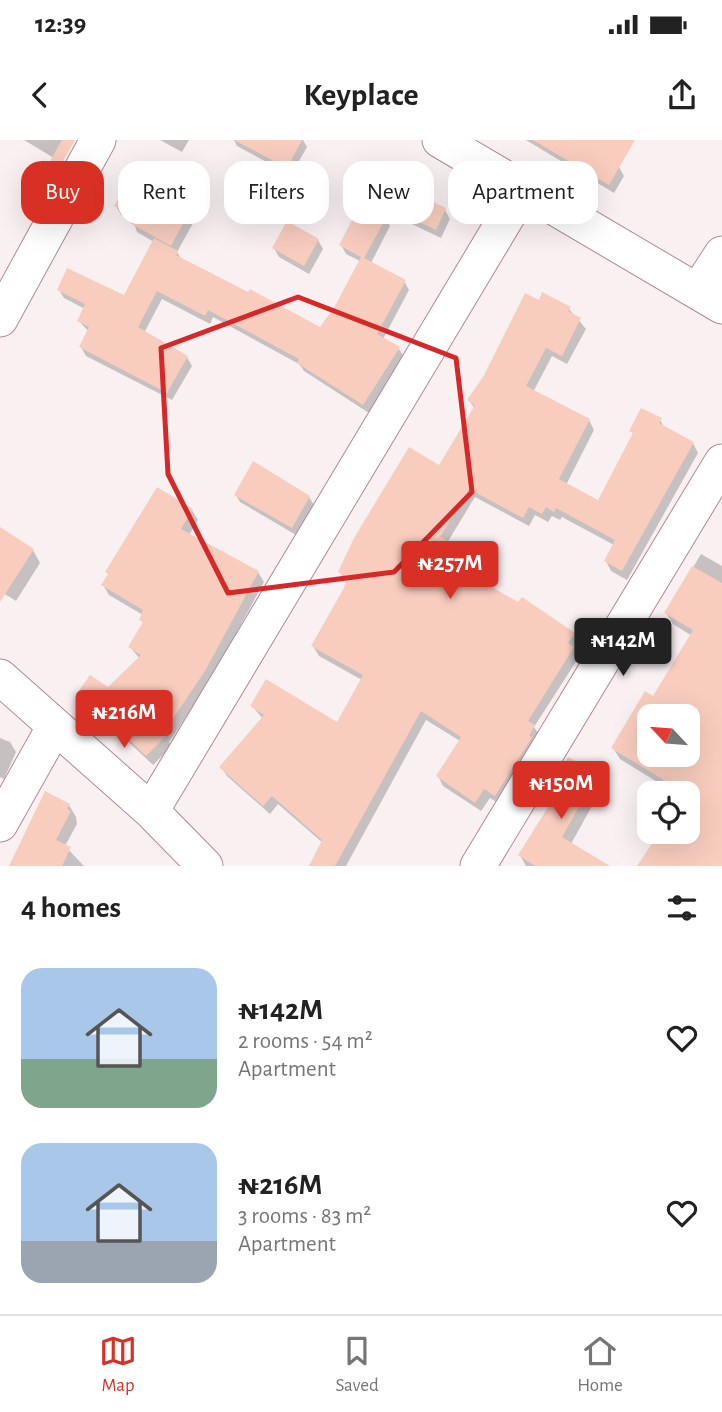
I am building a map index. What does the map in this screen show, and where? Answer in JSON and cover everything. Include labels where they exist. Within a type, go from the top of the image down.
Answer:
[{"type":"street","points":[[0,319],[98,140]]},
{"type":"street","points":[[440,140],[477,161]]},
{"type":"street","points":[[151,811],[502,224]]},
{"type":"street","points":[[585,224],[710,298],[722,254]]},
{"type":"street","points":[[478,866],[722,462]]},
{"type":"street","points":[[0,677],[151,811],[205,866]]},
{"type":"street","points":[[0,824],[55,726]]},
{"type":"highlighted area","points":[[298,297],[456,358],[472,492],[394,572],[228,593],[168,474],[161,348]]},
{"type":"building","points":[[62,140],[75,140],[63,161],[50,161]]},
{"type":"building","points":[[234,140],[302,140],[291,161],[274,161]]},
{"type":"building","points":[[533,140],[635,140],[609,185],[598,178],[598,161],[568,161]]},
{"type":"building","points":[[434,202],[446,208],[436,230],[424,224],[434,224]]},
{"type":"building","points":[[132,224],[183,224],[171,246]]},
{"type":"building","points":[[285,224],[292,224],[319,239],[304,266],[272,248]]},
{"type":"building","points":[[350,224],[383,224],[364,258],[406,280],[377,334],[400,347],[363,405],[297,363],[299,359],[208,310],[205,316],[157,291],[138,327],[188,356],[167,393],[79,347],[89,327],[77,321],[85,304],[57,290],[67,268],[124,295],[154,238],[178,251],[176,255],[248,292],[250,289],[320,327],[335,306],[361,257],[339,245]]},
{"type":"building","points":[[542,292],[571,307],[568,311],[581,318],[562,356],[546,348],[526,386],[590,419],[559,479],[598,500],[633,433],[629,431],[641,408],[662,418],[659,423],[694,442],[622,571],[604,561],[615,540],[556,508],[554,512],[546,507],[542,514],[529,507],[523,518],[469,489],[440,537],[459,546],[450,563],[518,602],[522,597],[575,633],[568,643],[574,647],[528,721],[535,725],[529,736],[532,737],[495,796],[484,789],[475,803],[436,776],[461,737],[421,711],[335,866],[309,866],[322,840],[272,796],[263,806],[219,767],[264,715],[250,706],[266,679],[337,722],[363,675],[311,646],[344,588],[347,577],[338,572],[354,538],[409,447],[439,465],[475,405],[467,400],[483,377],[525,293],[539,300]]},
{"type":"building","points":[[253,461],[310,496],[292,528],[234,495]]},
{"type":"building","points":[[157,487],[193,509],[181,529],[259,571],[205,671],[164,732],[167,735],[146,756],[78,692],[90,675],[108,687],[141,655],[128,647],[143,622],[139,620],[143,610],[101,585],[108,574],[105,572]]},
{"type":"building","points":[[0,527],[34,549],[0,602]]},
{"type":"building","points":[[692,566],[722,583],[722,866],[637,866],[652,844],[700,844],[700,781],[663,781],[642,767],[700,767],[700,704],[637,704],[645,691],[653,696],[693,630],[664,613]]},
{"type":"building","points":[[637,704],[637,764],[611,748]]},
{"type":"building","points":[[568,757],[598,773],[562,837],[610,866],[535,866],[518,855],[552,801],[544,796]]},
{"type":"building","points":[[45,791],[70,804],[67,809],[71,811],[56,840],[71,847],[62,866],[9,866]]}]
